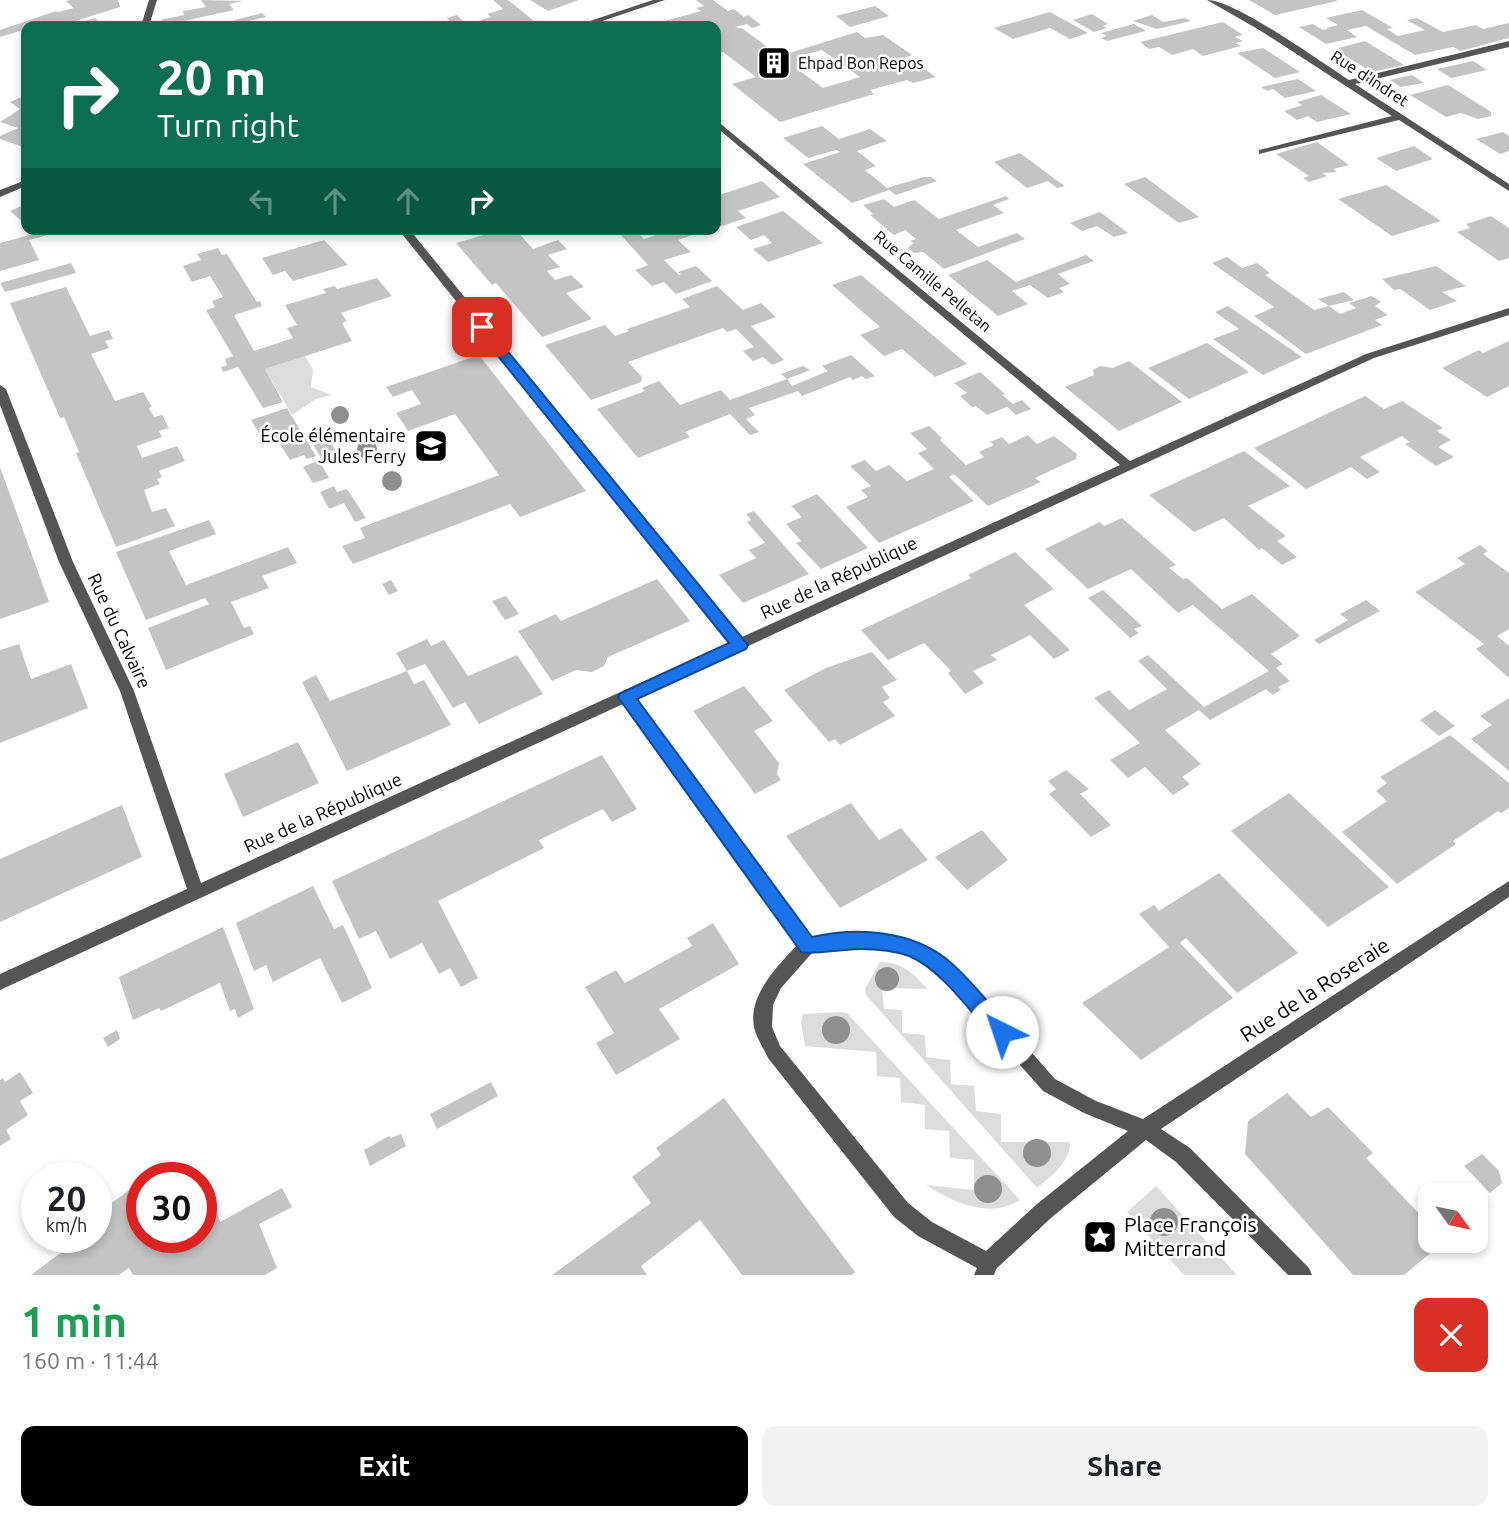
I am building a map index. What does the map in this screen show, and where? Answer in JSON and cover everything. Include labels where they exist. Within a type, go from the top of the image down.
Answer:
[{"type":"street","points":[[147,21],[153,0]]},
{"type":"street","points":[[605,21],[661,0]]},
{"type":"street","name":"Rue d'Indret","points":[[1211,0],[1264,29],[1509,188]]},
{"type":"street","points":[[1348,83],[1509,44]]},
{"type":"street","points":[[1262,152],[1401,117]]},
{"type":"street","name":"Rue Camille Pelletan","points":[[721,127],[1129,466]]},
{"type":"street","points":[[0,194],[21,185]]},
{"type":"street","points":[[408,235],[740,645]]},
{"type":"street","name":"Rue de la République","points":[[0,982],[1370,356],[1509,311]]},
{"type":"street","name":"Rue du Calvaire","points":[[0,389],[66,562],[127,691],[196,892]]},
{"type":"street","points":[[626,697],[807,946]]},
{"type":"street","name":"Rue de la Roseraie","points":[[1145,1129],[1509,888]]},
{"type":"street","points":[[1145,1129],[1044,1211],[986,1269],[901,1210],[774,1052],[763,1027],[764,1005],[775,982],[807,946],[836,940],[867,941],[912,948],[956,980],[1049,1085],[1090,1107],[1145,1129],[1183,1155],[1302,1275]]},
{"type":"shaded area","points":[[305,356],[313,370],[311,387],[331,395],[316,399],[292,415],[265,369]]},
{"type":"shaded area","points":[[880,962],[894,964],[906,970],[927,989],[882,988],[884,1009],[902,1010],[902,1033],[925,1035],[926,1057],[950,1060],[951,1084],[974,1086],[976,1111],[1001,1114],[1001,1142],[1070,1142],[1064,1162],[1037,1188],[866,995],[865,989]]},
{"type":"shaded area","points":[[847,1013],[1020,1200],[1008,1206],[984,1208],[960,1203],[926,1185],[974,1190],[974,1160],[950,1158],[949,1131],[925,1129],[925,1105],[901,1102],[900,1078],[877,1076],[876,1052],[805,1046],[801,1023],[803,1014]]},
{"type":"shaded area","points":[[1156,1186],[1237,1275],[1184,1275],[1127,1212]]},
{"type":"building","points":[[118,0],[120,7],[75,21],[27,21],[74,8],[66,1]]},
{"type":"building","points":[[201,0],[243,1],[229,4],[234,10],[184,21],[161,21],[184,15],[183,11],[206,7]]},
{"type":"building","points":[[493,0],[508,0],[534,21],[478,21],[491,17],[487,14],[503,9]]},
{"type":"building","points":[[530,0],[579,0],[548,11]]},
{"type":"building","name":"Ehpad Bon Repos","points":[[696,0],[713,0],[728,11],[734,9],[744,17],[748,15],[761,25],[752,28],[747,24],[735,27],[743,29],[780,56],[857,32],[865,38],[883,35],[912,55],[893,62],[897,65],[912,60],[936,77],[913,83],[907,80],[870,90],[874,94],[780,122],[732,84],[756,77],[721,53],[721,21],[665,21],[701,11],[696,8],[704,6]],"holes":[[[822,50],[860,77],[823,88],[796,68],[812,61],[804,55]]]},
{"type":"building","points":[[1249,0],[1336,0],[1337,1],[1275,15]]},
{"type":"building","points":[[875,6],[889,16],[850,27],[836,16]]},
{"type":"building","points":[[1362,10],[1393,28],[1387,29],[1398,36],[1425,30],[1407,20],[1417,18],[1443,32],[1476,25],[1483,29],[1509,23],[1509,38],[1460,51],[1453,47],[1415,55],[1366,26],[1347,30],[1357,37],[1326,44],[1299,27],[1313,24],[1323,30],[1328,29],[1326,28],[1338,25],[1326,18]]},
{"type":"building","points":[[1050,12],[1088,33],[1070,39],[1050,28],[1013,39],[994,28]]},
{"type":"building","points":[[262,13],[266,17],[249,21],[231,21]]},
{"type":"building","points":[[1092,14],[1108,24],[1103,26],[1107,28],[1094,32],[1073,20]]},
{"type":"building","points":[[457,15],[462,21],[450,21],[447,18]]},
{"type":"building","points":[[1152,15],[1163,22],[1185,18],[1191,21],[1157,29],[1133,21]]},
{"type":"building","points":[[1223,22],[1243,35],[1235,37],[1243,41],[1236,43],[1241,46],[1203,56],[1193,49],[1172,55],[1159,47],[1149,49],[1140,42]]},
{"type":"building","points":[[21,23],[21,31],[0,37],[0,30]]},
{"type":"building","points":[[1134,24],[1146,31],[1107,41],[1101,38],[1107,36],[1101,33]]},
{"type":"building","points":[[1365,41],[1404,65],[1372,72],[1334,49]]},
{"type":"building","points":[[1263,48],[1300,72],[1275,78],[1237,53]]},
{"type":"building","points":[[1473,61],[1487,70],[1451,78],[1437,69]]},
{"type":"building","points":[[1412,75],[1424,83],[1401,87],[1390,80]]},
{"type":"building","points":[[1298,79],[1316,91],[1285,98],[1273,89],[1267,91],[1261,87]]},
{"type":"building","points":[[1448,85],[1491,112],[1491,116],[1478,119],[1461,113],[1446,117],[1410,95]]},
{"type":"building","points":[[1321,95],[1351,114],[1317,122],[1308,116],[1297,120],[1284,111],[1302,105],[1297,102]]},
{"type":"building","points":[[21,97],[21,146],[0,139],[0,136],[18,128],[0,122],[20,109],[10,102]]},
{"type":"building","points":[[822,126],[839,139],[870,129],[887,141],[857,151],[876,166],[865,170],[887,188],[924,177],[937,181],[896,195],[889,190],[852,203],[803,164],[840,152],[836,150],[808,158],[783,138]]},
{"type":"building","points":[[1503,132],[1509,136],[1509,151],[1500,154],[1476,139]]},
{"type":"building","points":[[1317,142],[1349,165],[1333,169],[1337,172],[1322,173],[1327,176],[1309,182],[1303,178],[1309,176],[1276,154]]},
{"type":"building","points":[[1414,146],[1433,159],[1396,171],[1376,158]]},
{"type":"building","points":[[1020,153],[1065,186],[1057,188],[1048,181],[1027,188],[994,162]]},
{"type":"building","points":[[1145,177],[1199,217],[1179,223],[1124,184]]},
{"type":"building","points":[[762,181],[780,197],[738,211],[746,218],[721,226],[721,194]]},
{"type":"building","points":[[1386,185],[1441,221],[1392,236],[1338,199]]},
{"type":"building","points":[[1006,196],[1009,199],[993,205],[1004,213],[956,230],[978,247],[1017,233],[1025,239],[944,269],[923,252],[914,253],[908,248],[913,243],[910,241],[916,239],[905,230],[894,235],[870,215],[873,214],[863,205],[884,199],[894,207],[914,200],[939,219]]},
{"type":"building","points":[[21,206],[21,221],[10,211]]},
{"type":"building","points":[[783,211],[823,243],[768,262],[753,249],[772,243],[764,235],[751,240],[736,227]]},
{"type":"building","points":[[1100,212],[1128,233],[1114,237],[1097,226],[1082,231],[1070,223]]},
{"type":"building","points":[[1491,216],[1509,228],[1509,258],[1499,261],[1457,232],[1470,228],[1466,224]]},
{"type":"building","points":[[30,235],[48,235],[29,240],[39,260],[0,271],[0,243]]},
{"type":"building","points":[[483,235],[520,235],[533,249],[558,240],[567,249],[548,255],[560,267],[547,271],[555,280],[571,275],[584,287],[566,293],[592,319],[542,337],[496,283],[492,285],[456,243]]},
{"type":"building","points":[[621,235],[640,235],[644,239],[656,235],[693,235],[678,240],[691,252],[664,260],[679,275],[681,274],[678,272],[696,266],[712,281],[676,294],[664,282],[652,286],[635,270],[648,265]]},
{"type":"building","points":[[324,240],[348,265],[293,281],[285,271],[273,275],[262,258]]},
{"type":"building","points":[[218,248],[222,255],[227,254],[262,306],[234,315],[254,351],[293,338],[287,328],[297,325],[285,305],[326,293],[323,289],[335,286],[337,289],[377,278],[392,296],[341,313],[347,321],[342,323],[352,341],[265,369],[283,402],[263,408],[238,367],[223,372],[221,367],[227,365],[225,359],[233,356],[206,310],[215,307],[212,301],[223,297],[210,276],[192,282],[183,266],[201,260],[197,254]]},
{"type":"building","points":[[1086,255],[1094,261],[1058,274],[1070,284],[1059,288],[1064,292],[1048,298],[1030,285],[1012,291],[1028,304],[998,316],[948,275],[987,260],[1016,282]]},
{"type":"building","points":[[1227,257],[1242,268],[1257,263],[1270,273],[1265,275],[1314,310],[1329,306],[1340,314],[1356,308],[1349,303],[1372,296],[1381,302],[1375,306],[1388,315],[1375,320],[1382,325],[1306,354],[1254,316],[1274,307],[1212,263]]},
{"type":"building","points":[[71,263],[76,273],[5,292],[0,283]]},
{"type":"building","points":[[1436,266],[1466,286],[1442,292],[1457,301],[1430,310],[1400,289],[1394,290],[1382,279]]},
{"type":"building","points":[[861,275],[967,364],[935,377],[902,349],[884,356],[860,335],[880,327],[832,285]]},
{"type":"building","points":[[717,286],[743,310],[761,303],[776,317],[751,326],[784,360],[772,365],[763,357],[753,361],[743,351],[754,347],[736,329],[727,332],[723,328],[628,362],[642,377],[641,382],[591,400],[545,345],[605,325],[615,336],[629,331],[627,329],[690,307],[682,299]]},
{"type":"building","points":[[66,287],[90,336],[109,330],[113,339],[105,341],[109,348],[91,354],[115,401],[143,392],[152,407],[149,408],[154,417],[162,415],[169,428],[159,431],[162,437],[137,446],[142,458],[177,446],[185,461],[159,471],[162,477],[157,479],[160,484],[144,490],[152,512],[166,508],[175,526],[116,547],[76,453],[79,452],[64,417],[60,418],[10,303]]},
{"type":"building","points":[[1344,292],[1354,300],[1329,306],[1318,299]]},
{"type":"building","points":[[1228,306],[1302,357],[1263,375],[1213,339],[1239,329],[1215,312]]},
{"type":"building","points":[[1509,341],[1509,386],[1487,397],[1442,368],[1479,350],[1483,353]]},
{"type":"building","points":[[1207,343],[1249,372],[1189,399],[1148,368]]},
{"type":"building","points":[[479,355],[586,491],[520,517],[510,504],[353,564],[342,546],[365,538],[360,528],[499,475],[455,414],[408,431],[396,413],[421,404],[412,390],[393,397],[386,387]]},
{"type":"building","points":[[851,355],[875,376],[866,379],[862,376],[853,380],[850,377],[802,396],[798,391],[749,408],[755,415],[746,419],[759,432],[750,435],[730,414],[685,432],[690,437],[638,458],[597,409],[645,391],[642,388],[659,381],[680,405],[721,390],[730,400],[787,379],[792,386],[828,371],[822,366]]},
{"type":"building","points":[[1129,361],[1182,402],[1119,431],[1065,387],[1094,375],[1093,370],[1100,366],[1113,368]]},
{"type":"building","points":[[803,366],[810,370],[787,379],[781,374]]},
{"type":"building","points":[[980,372],[1013,404],[1022,400],[1031,409],[1016,415],[1007,407],[987,415],[976,406],[972,407],[960,396],[967,393],[954,383]]},
{"type":"building","points":[[1365,396],[1384,409],[1402,401],[1443,428],[1437,431],[1451,440],[1438,447],[1454,457],[1436,466],[1405,444],[1410,442],[1402,436],[1360,457],[1380,472],[1367,479],[1351,467],[1306,489],[1254,448]]},
{"type":"building","points":[[287,408],[316,456],[307,459],[304,455],[290,460],[277,439],[269,441],[267,438],[275,435],[271,429],[259,433],[251,420]]},
{"type":"building","points":[[929,426],[966,465],[984,457],[979,452],[994,445],[990,442],[1002,437],[1009,444],[1028,435],[1037,444],[1054,436],[1077,454],[1076,459],[1035,478],[1041,482],[988,506],[954,474],[949,477],[974,501],[879,543],[846,507],[868,497],[861,490],[871,486],[850,466],[865,460],[876,471],[889,465],[907,481],[934,469],[918,453],[927,449],[910,433]]},
{"type":"building","points":[[328,439],[340,457],[324,463],[313,444]]},
{"type":"building","points":[[1244,451],[1290,486],[1248,506],[1286,536],[1277,541],[1297,557],[1282,565],[1262,548],[1259,550],[1224,518],[1194,532],[1149,495]]},
{"type":"building","points":[[319,460],[329,478],[313,483],[303,467]]},
{"type":"building","points":[[0,467],[49,602],[0,619]]},
{"type":"building","points":[[334,486],[337,492],[347,489],[366,518],[355,522],[344,503],[329,509],[320,492]]},
{"type":"building","points":[[817,494],[868,548],[821,569],[796,543],[801,541],[786,524],[802,517],[791,506]]},
{"type":"building","points":[[754,511],[809,574],[743,603],[719,575],[756,558],[749,550],[765,543],[747,522],[751,520],[746,514]]},
{"type":"building","points":[[1122,518],[1176,565],[1169,568],[1183,579],[1187,578],[1222,609],[1252,594],[1300,636],[1271,654],[1283,664],[1276,668],[1290,681],[1278,687],[1281,690],[1273,695],[1266,689],[1210,720],[1199,710],[1165,730],[1201,764],[1182,777],[1190,784],[1173,795],[1145,767],[1128,778],[1110,760],[1140,743],[1094,698],[1109,690],[1129,710],[1167,689],[1138,661],[1148,655],[1204,707],[1269,671],[1193,605],[1178,613],[1131,569],[1088,589],[1045,549],[1100,522],[1104,526]]},
{"type":"building","points":[[209,520],[216,534],[169,551],[186,585],[288,547],[297,563],[262,576],[269,588],[231,602],[244,628],[250,626],[254,634],[166,670],[148,628],[209,604],[205,598],[146,620],[116,552]]},
{"type":"building","points":[[1480,545],[1488,551],[1483,554],[1509,573],[1509,629],[1497,636],[1509,646],[1509,678],[1476,649],[1484,644],[1415,592],[1465,564],[1457,558]]},
{"type":"building","points":[[1015,552],[1054,589],[1024,605],[1070,650],[1054,659],[1030,635],[991,655],[997,660],[973,671],[984,683],[965,694],[948,673],[951,671],[924,643],[888,660],[861,630],[971,578],[968,575]]},
{"type":"building","points":[[657,579],[690,621],[608,657],[604,666],[592,672],[576,670],[552,681],[518,631],[556,614],[561,621]]},
{"type":"building","points":[[391,580],[398,591],[389,595],[382,584]]},
{"type":"building","points":[[1103,590],[1142,626],[1134,629],[1139,633],[1130,638],[1088,598]]},
{"type":"building","points":[[506,596],[519,614],[505,620],[492,601]]},
{"type":"building","points":[[1366,600],[1380,611],[1319,644],[1314,640],[1348,620],[1340,614]]},
{"type":"building","points":[[427,639],[431,646],[444,640],[468,676],[517,655],[543,694],[479,724],[465,702],[453,708],[425,664],[407,671],[396,653]]},
{"type":"building","points":[[19,644],[31,679],[71,664],[88,708],[0,743],[0,650]]},
{"type":"building","points":[[872,652],[897,680],[882,687],[890,698],[883,702],[895,716],[840,745],[835,739],[829,742],[784,690],[826,668]]},
{"type":"building","points":[[407,671],[414,684],[424,680],[451,725],[347,771],[302,682],[316,675],[330,701]]},
{"type":"building","points":[[744,686],[773,721],[754,731],[779,763],[777,774],[781,780],[755,794],[693,711]]},
{"type":"building","points":[[1509,698],[1509,771],[1471,739],[1492,725],[1480,716]]},
{"type":"building","points":[[1435,710],[1455,726],[1439,736],[1420,720]]},
{"type":"building","points":[[1450,735],[1509,783],[1509,808],[1501,813],[1498,811],[1453,841],[1456,844],[1397,884],[1342,832],[1387,801],[1376,791],[1387,783],[1380,777]]},
{"type":"building","points":[[298,742],[319,783],[243,817],[224,774]]},
{"type":"building","points":[[602,755],[637,809],[612,822],[603,809],[539,840],[544,848],[438,901],[478,978],[461,987],[450,968],[439,974],[422,943],[390,959],[376,931],[359,939],[332,881]]},
{"type":"building","points":[[1066,770],[1089,789],[1080,794],[1111,825],[1091,837],[1049,794],[1056,789],[1048,781]]},
{"type":"building","points":[[1289,793],[1389,887],[1328,927],[1231,831]]},
{"type":"building","points":[[851,803],[879,840],[901,828],[928,860],[840,908],[786,836]]},
{"type":"building","points":[[122,805],[142,857],[0,922],[0,859]]},
{"type":"building","points":[[982,830],[1008,860],[967,890],[935,857]]},
{"type":"building","points":[[1219,873],[1298,953],[1237,993],[1186,938],[1180,943],[1233,998],[1141,1060],[1082,1003],[1169,947],[1139,914],[1154,905],[1159,911]]},
{"type":"building","points":[[313,886],[334,929],[343,925],[372,988],[342,1003],[320,958],[273,982],[266,965],[254,971],[236,923]]},
{"type":"building","points":[[713,923],[739,964],[659,1009],[680,1039],[616,1075],[596,1043],[614,1033],[585,987],[616,970],[625,983],[692,946],[687,938]]},
{"type":"building","points":[[223,927],[254,1009],[238,1018],[235,1009],[230,1011],[220,983],[161,1011],[159,1008],[133,1020],[119,977]]},
{"type":"building","points":[[117,1030],[120,1039],[108,1047],[103,1038]]},
{"type":"building","points":[[20,1072],[33,1093],[20,1101],[28,1115],[6,1130],[11,1139],[0,1146],[0,1080],[3,1078],[5,1082]]},
{"type":"building","points":[[491,1082],[498,1096],[437,1129],[430,1114]]},
{"type":"building","points":[[1287,1093],[1311,1117],[1328,1107],[1373,1153],[1366,1158],[1418,1212],[1418,1253],[1431,1253],[1404,1275],[1353,1275],[1245,1154],[1248,1121]]},
{"type":"building","points":[[724,1098],[855,1272],[852,1275],[742,1275],[700,1220],[641,1266],[647,1275],[552,1275],[651,1203],[632,1177],[661,1155],[656,1148]]},
{"type":"building","points":[[401,1134],[406,1146],[370,1166],[364,1150],[389,1136],[391,1138]]},
{"type":"building","points":[[1482,1154],[1499,1171],[1502,1183],[1490,1193],[1488,1183],[1480,1183],[1464,1166]]},
{"type":"building","points":[[282,1188],[292,1207],[259,1224],[277,1268],[265,1275],[133,1275],[129,1268],[119,1275],[31,1275],[61,1253],[112,1253],[112,1203],[126,1192],[126,1253],[217,1253],[217,1212],[220,1222]]},
{"type":"place","name":"Ehpad Bon Repos","points":[[774,63]]},
{"type":"place","name":"École élémentaire Jules Ferry","points":[[431,446]]},
{"type":"place","name":"Place François Mitterrand","points":[[1100,1237]]},
{"type":"route","points":[[482,327],[740,645],[626,697],[807,946],[836,940],[896,944],[912,948],[956,980],[1002,1032]]}]
